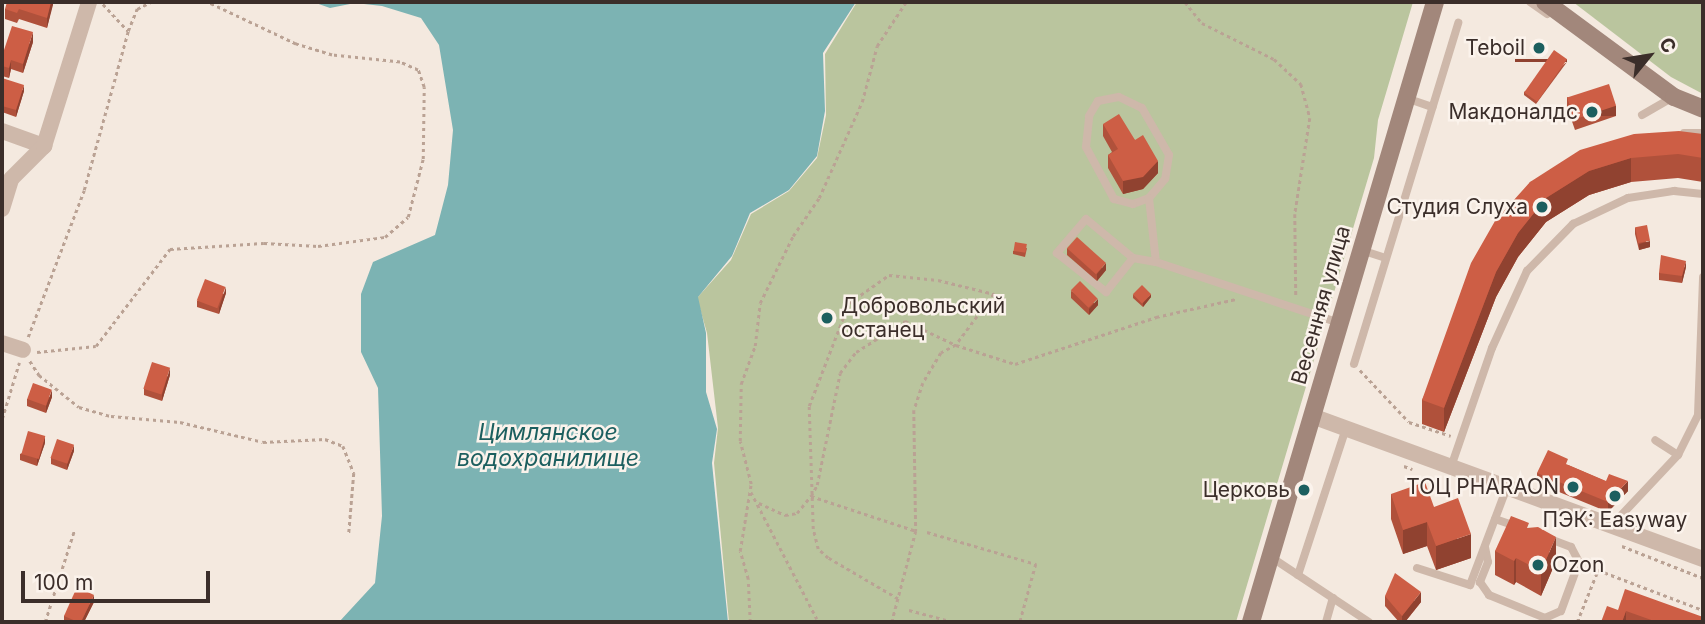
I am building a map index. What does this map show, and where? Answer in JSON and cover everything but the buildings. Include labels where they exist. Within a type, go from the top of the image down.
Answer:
[{"type":"street","points":[[2,209],[11,179],[44,146],[89,2]]},
{"type":"street","name":"Весенняя улица","points":[[1251,622],[1435,2]]},
{"type":"street","points":[[1545,2],[1563,9],[1674,97],[1703,109]]},
{"type":"street","points":[[2,131],[44,146]]},
{"type":"street","points":[[2,343],[23,350]]},
{"type":"street","points":[[1312,416],[1508,484],[1703,559]]},
{"type":"lane","points":[[1530,2],[1609,59]]},
{"type":"lane","points":[[1354,363],[1458,23]]},
{"type":"lane","points":[[1149,198],[1133,204],[1114,199],[1086,147],[1089,116],[1098,101],[1119,97],[1142,108],[1169,155],[1165,179],[1149,198],[1156,262]]},
{"type":"lane","points":[[1642,115],[1674,97]]},
{"type":"lane","points":[[1406,99],[1432,107]]},
{"type":"lane","points":[[1672,135],[1703,133]]},
{"type":"lane","points":[[1452,464],[1492,348],[1527,271],[1573,224],[1628,198],[1674,191],[1703,194]]},
{"type":"lane","points":[[1133,258],[1106,292],[1057,253],[1086,219],[1133,258],[1156,262],[1339,323]]},
{"type":"lane","points":[[1361,250],[1387,258]]},
{"type":"lane","points":[[1613,524],[1678,455],[1698,415],[1703,280]]},
{"type":"lane","points":[[1298,575],[1346,427]]},
{"type":"lane","points":[[1655,440],[1678,455]]},
{"type":"lane","points":[[1417,568],[1470,585],[1508,484]]},
{"type":"lane","points":[[1495,519],[1521,528]]},
{"type":"lane","points":[[1485,547],[1488,562],[1480,582],[1489,595],[1545,618],[1561,611],[1579,562],[1571,547],[1533,533]]},
{"type":"lane","points":[[1270,557],[1369,622]]},
{"type":"lane","points":[[1326,622],[1333,598]]},
{"type":"path","points":[[101,2],[128,31]]},
{"type":"path","points":[[2,419],[23,350],[84,190],[128,31],[137,9],[150,2]]},
{"type":"path","points":[[23,350],[45,354],[96,345],[170,249],[264,243],[318,246],[385,237],[408,217],[423,159],[424,87],[418,70],[400,62],[332,55],[296,44],[207,2]]},
{"type":"path","points":[[817,621],[751,491],[740,441],[741,384],[755,346],[760,303],[793,236],[819,198],[862,102],[877,46],[906,2]]},
{"type":"path","points":[[1185,2],[1202,23],[1273,59],[1301,84],[1310,118],[1295,214],[1296,307]]},
{"type":"path","points":[[892,622],[916,531],[914,410],[923,383],[941,353],[956,345],[994,294],[938,280],[889,275],[849,303],[809,405],[811,496],[818,549],[898,599]]},
{"type":"path","points":[[759,503],[785,515],[797,513],[811,496],[817,485],[840,373],[856,352],[905,321],[956,345],[1014,364],[1156,317],[1223,304],[1249,293]]},
{"type":"path","points":[[23,350],[40,374],[79,407],[111,416],[180,422],[263,442],[325,439],[343,446],[354,473],[349,533]]},
{"type":"path","points":[[1354,363],[1409,422],[1461,439]]},
{"type":"path","points":[[750,622],[748,579],[740,551],[751,491]]},
{"type":"path","points":[[811,496],[916,531]]},
{"type":"path","points":[[45,622],[74,531]]},
{"type":"path","points":[[927,532],[1036,564],[1020,622]]},
{"type":"path","points":[[1577,622],[1598,570],[1703,610]]},
{"type":"path","points":[[909,610],[954,622]]},
{"type":"green space","points":[[857,2],[1413,2],[1378,120],[1374,158],[1236,622],[729,622],[714,463],[718,428],[707,333],[697,298],[731,260],[751,214],[789,191],[817,158],[826,115],[825,54]]},
{"type":"green space","points":[[1573,2],[1703,2],[1703,94],[1671,77]]},
{"type":"water","name":"Цимлянское водохранилище","points":[[313,2],[856,2],[823,53],[825,111],[817,156],[789,190],[750,213],[732,256],[698,297],[706,333],[706,392],[717,429],[712,463],[728,622],[339,622],[375,583],[382,516],[378,388],[361,352],[361,294],[373,262],[435,235],[448,185],[453,130],[439,45],[421,18],[382,6],[355,3],[330,8]]},
{"type":"place","name":"Teboil","points":[[1539,48]]},
{"type":"place","name":"Макдоналдс","points":[[1592,112]]},
{"type":"place","name":"Студия Слуха","points":[[1542,207]]},
{"type":"place","name":"Добровольский останец","points":[[827,318]]},
{"type":"place","name":"ТОЦ PHARAON","points":[[1573,487]]},
{"type":"place","name":"Церковь","points":[[1304,490]]},
{"type":"place","name":"ПЭК: Easyway","points":[[1615,496]]},
{"type":"place","name":"Ozon","points":[[1538,565]]}]
